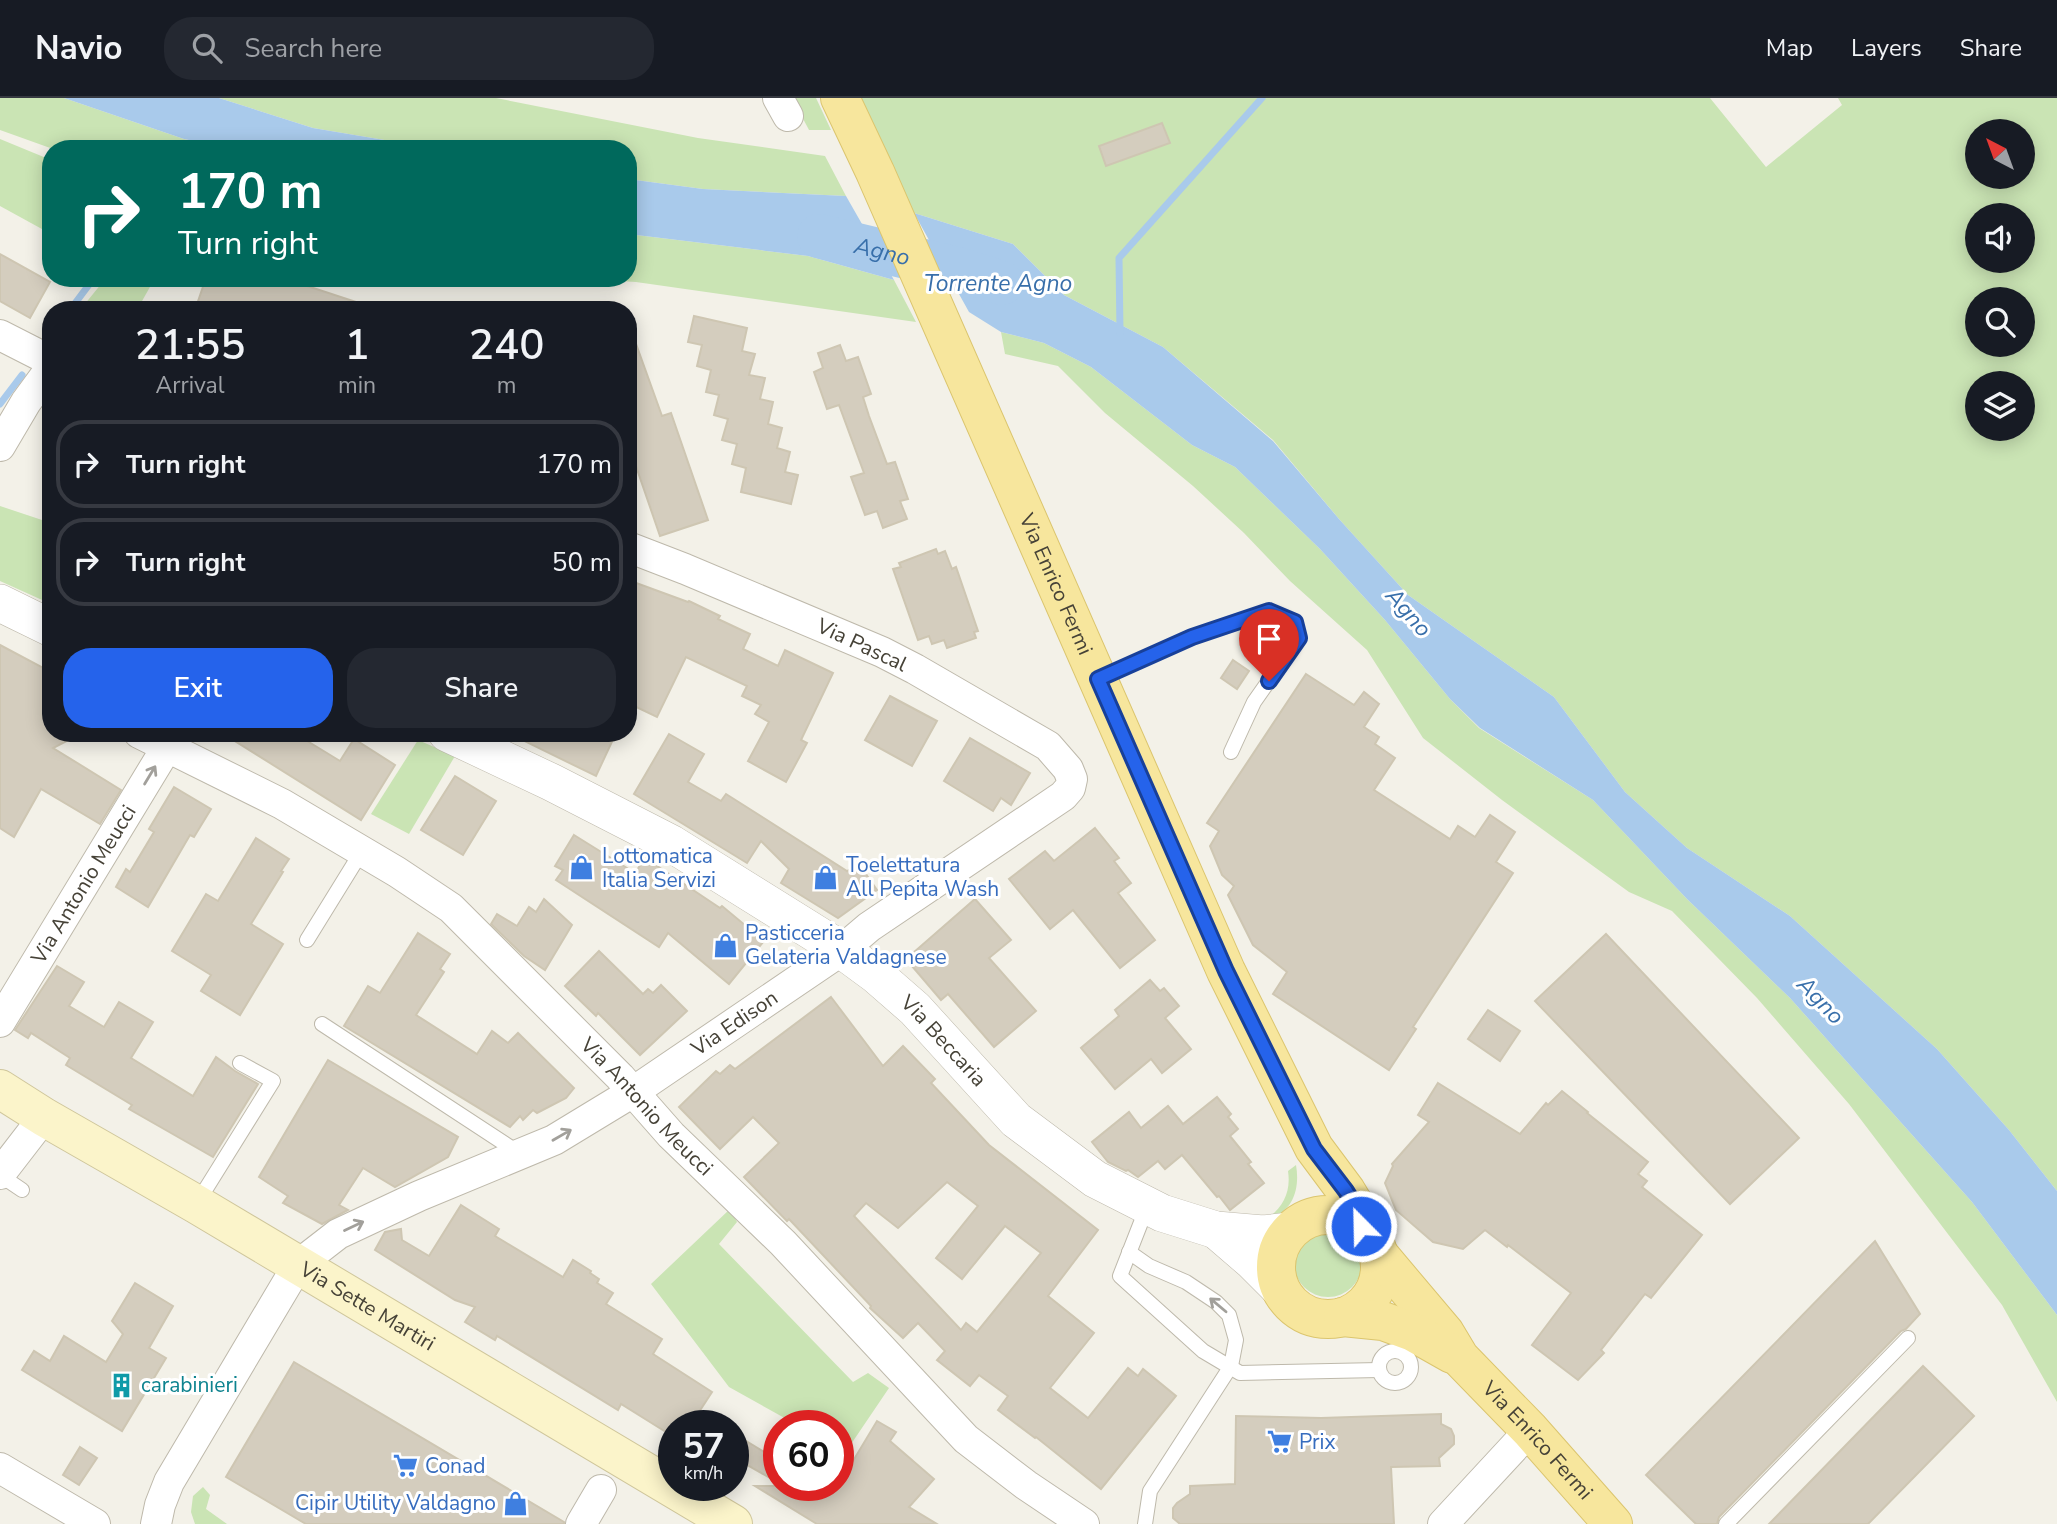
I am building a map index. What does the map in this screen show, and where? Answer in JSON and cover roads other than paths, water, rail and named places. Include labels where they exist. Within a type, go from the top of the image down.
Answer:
[{"type":"main road","name":"Via Enrico Fermi","points":[[840,98],[1226,971],[1314,1149],[1346,1191],[1371,1241],[1445,1333],[1460,1358],[1530,1430],[1612,1524]]},
{"type":"main road","name":"Via Sette Martiri","points":[[0,1089],[733,1524]]},
{"type":"main road","points":[[1295,1227],[1314,1216],[1334,1214],[1346,1217],[1371,1241],[1381,1275],[1375,1292],[1365,1305],[1335,1320],[1318,1319],[1289,1303],[1280,1289],[1276,1273],[1277,1256],[1282,1243],[1295,1227],[1313,1177],[1314,1149]]},
{"type":"main road","name":"Via Enrico Fermi","points":[[1343,1317],[1383,1321],[1413,1332],[1460,1358]]},
{"type":"street","points":[[0,335],[42,356]]},
{"type":"street","points":[[0,446],[42,380]]},
{"type":"street","name":"Via Pascal","points":[[637,550],[882,652],[1048,746],[1068,769],[1072,779]]},
{"type":"street","points":[[0,603],[42,624]]},
{"type":"street","name":"Via Antonio Meucci","points":[[157,742],[282,804],[362,851],[450,908],[633,1092],[671,1135],[783,1244],[967,1439],[1026,1485],[1084,1524]]},
{"type":"street","name":"Via Beccaria","points":[[467,742],[672,844],[842,950],[915,1009],[1016,1119],[1095,1179],[1162,1213],[1216,1230],[1263,1234],[1295,1227]]},
{"type":"street","name":"Via Antonio Meucci","points":[[0,1022],[167,747]]},
{"type":"street","name":"Via Edison","points":[[298,1265],[338,1234],[419,1196],[554,1140],[633,1092],[842,950],[879,920],[1063,796],[1070,788],[1072,779]]},
{"type":"street","points":[[7,1180],[44,1117]]},
{"type":"street","name":"Via Beccaria","points":[[1216,1230],[1280,1289]]},
{"type":"street","points":[[156,1524],[169,1482],[298,1265]]},
{"type":"street","points":[[1443,1524],[1530,1430]]},
{"type":"street","points":[[0,1468],[96,1524]]},
{"type":"street","points":[[582,1524],[601,1490]]},
{"type":"lane","points":[[1098,679],[1192,637],[1269,611],[1295,622],[1299,638],[1254,702],[1231,752]]},
{"type":"lane","points":[[307,940],[362,851]]},
{"type":"lane","points":[[322,1024],[520,1154]]},
{"type":"lane","points":[[196,1205],[273,1081],[240,1063]]},
{"type":"lane","points":[[1147,1205],[1120,1276],[1203,1351],[1240,1373],[1379,1370]]},
{"type":"lane","points":[[1129,1252],[1149,1266],[1186,1282],[1216,1302],[1230,1315],[1236,1340],[1231,1366],[1150,1491],[1144,1524]]},
{"type":"lane","points":[[1726,1524],[1908,1338]]},
{"type":"water","points":[[64,98],[219,98],[313,128],[384,140],[189,140]]},
{"type":"water","name":"Torrente Agno","points":[[637,180],[703,189],[846,196],[894,280],[808,256],[637,235]]},
{"type":"water","name":"Torrente Agno","points":[[914,213],[1013,244],[1064,295],[1163,347],[1273,441],[1408,595],[1554,697],[1625,792],[1687,848],[1790,916],[1937,1049],[2009,1130],[2057,1191],[2057,1315],[1972,1202],[1790,998],[1687,899],[1593,800],[1480,728],[1450,699],[1385,620],[1320,549],[1235,467],[1192,445],[1091,367],[1044,343],[1001,332],[969,312]]},
{"type":"waterway","points":[[1120,333],[1119,258],[1262,98]]},
{"type":"waterway","name":"Agno","points":[[819,236],[961,270],[1002,283]]},
{"type":"waterway","points":[[77,301],[87,287]]},
{"type":"waterway","points":[[0,404],[22,375]]},
{"type":"place","name":"Lottomatica Italia Servizi","points":[[582,868]]},
{"type":"place","name":"Toelettatura All Pepita Wash","points":[[826,877]]},
{"type":"place","name":"Pasticceria Gelateria Valdagnese","points":[[725,945]]},
{"type":"place","name":"carabinieri","points":[[121,1385]]},
{"type":"place","name":"Prix","points":[[1279,1442]]},
{"type":"place","name":"Conad","points":[[405,1466]]},
{"type":"place","name":"Cipir Utility Valdagno","points":[[516,1503]]}]
